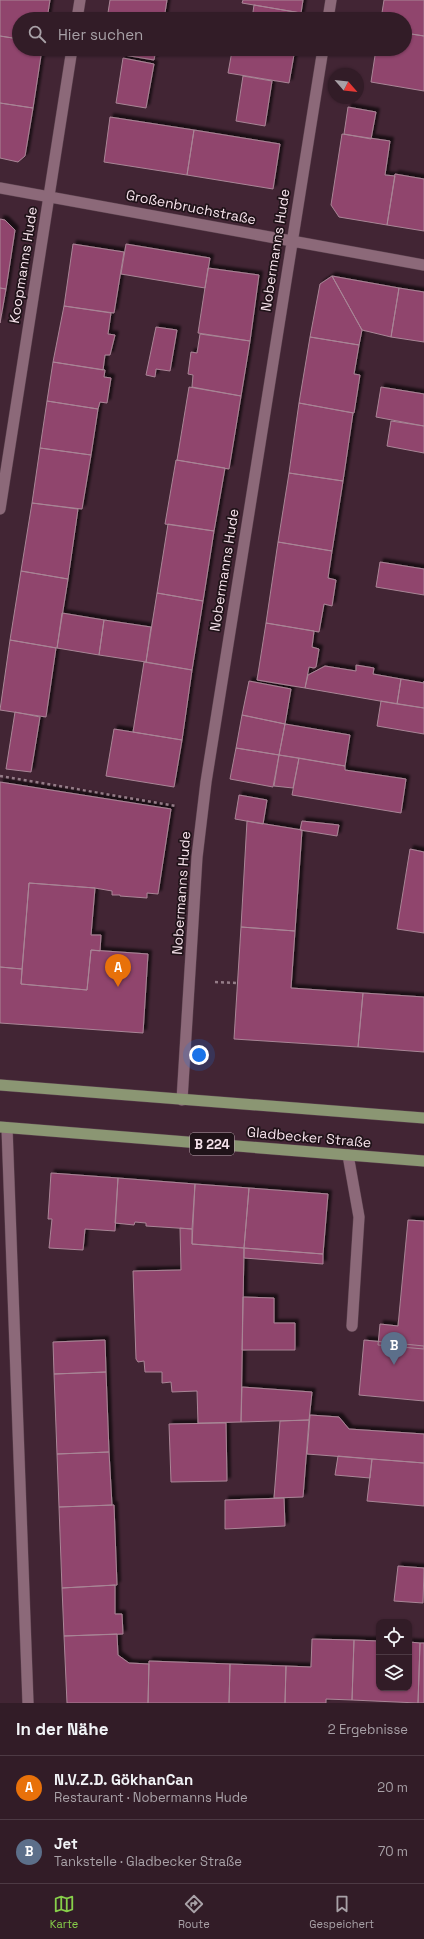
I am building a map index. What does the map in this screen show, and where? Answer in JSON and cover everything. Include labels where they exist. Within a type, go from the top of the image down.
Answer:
[{"type":"main road","name":"Gladbecker Straße","points":[[0,1085],[424,1118]]},
{"type":"main road","name":"Gladbecker Straße","points":[[3,1128],[424,1161]]},
{"type":"street","points":[[78,12],[80,0]]},
{"type":"street","points":[[329,12],[331,0]]},
{"type":"street","name":"Koopmanns Hude","points":[[0,509],[71,56]]},
{"type":"street","name":"Nobermanns Hude","points":[[182,1100],[197,857],[206,782],[291,241],[322,56]]},
{"type":"street","name":"Großenbruchstraße","points":[[0,188],[424,265]]},
{"type":"street","points":[[3,1128],[28,1703]]},
{"type":"street","points":[[348,1154],[359,1217],[358,1252],[352,1326]]},
{"type":"path","points":[[0,776],[176,806]]},
{"type":"path","points":[[215,982],[237,983]]},
{"type":"building","points":[[0,0],[50,0],[48,12],[12,12],[12,38],[0,36]]},
{"type":"building","points":[[110,0],[167,0],[165,12],[108,12]]},
{"type":"building","points":[[243,0],[303,0],[301,12],[242,3]]},
{"type":"building","points":[[384,0],[424,0],[424,36],[412,34],[412,12],[382,12]]},
{"type":"building","points":[[254,5],[295,12],[253,12]]},
{"type":"building","points":[[412,34],[424,36],[424,91],[371,82],[375,56],[412,56]]},
{"type":"building","points":[[0,36],[12,38],[12,56],[41,56],[33,108],[0,103]]},
{"type":"building","points":[[130,56],[155,56],[154,60]]},
{"type":"building","points":[[231,56],[294,56],[289,83],[228,73]]},
{"type":"building","points":[[123,58],[154,64],[146,108],[116,103]]},
{"type":"building","points":[[243,76],[272,81],[265,126],[236,121]]},
{"type":"building","points":[[0,103],[33,108],[25,156],[18,162],[0,158]]},
{"type":"building","points":[[348,107],[376,112],[371,139],[344,134]]},
{"type":"building","points":[[110,117],[194,130],[187,175],[104,162]]},
{"type":"building","points":[[194,130],[280,144],[273,189],[187,175]]},
{"type":"building","points":[[342,134],[390,141],[385,175],[395,176],[387,225],[339,217],[331,205]]},
{"type":"building","points":[[395,174],[424,179],[424,231],[387,225]]},
{"type":"building","points":[[0,219],[5,220],[15,230],[6,289],[0,288]]},
{"type":"building","points":[[73,244],[124,252],[114,313],[64,306]]},
{"type":"building","points":[[126,244],[210,258],[205,288],[121,274]]},
{"type":"building","points":[[208,268],[259,275],[250,341],[198,333]]},
{"type":"building","points":[[332,276],[362,330],[359,345],[310,337],[320,284]]},
{"type":"building","points":[[332,276],[399,288],[391,337],[362,330]]},
{"type":"building","points":[[0,288],[6,289],[0,323]]},
{"type":"building","points":[[399,288],[424,292],[424,342],[391,337]]},
{"type":"building","points":[[64,306],[111,313],[108,334],[115,335],[110,355],[105,355],[103,370],[53,362]]},
{"type":"building","points":[[156,327],[177,330],[170,371],[156,369],[155,377],[146,375]]},
{"type":"building","points":[[200,334],[250,341],[241,396],[192,387],[193,375],[188,374],[191,352],[197,353]]},
{"type":"building","points":[[310,337],[359,345],[354,374],[360,375],[354,413],[299,403]]},
{"type":"building","points":[[53,362],[105,370],[104,377],[111,378],[107,403],[100,402],[98,409],[47,401]]},
{"type":"building","points":[[189,387],[241,396],[229,469],[177,460]]},
{"type":"building","points":[[381,387],[424,394],[424,426],[376,417]]},
{"type":"building","points":[[47,401],[98,409],[91,455],[40,448]]},
{"type":"building","points":[[299,403],[353,413],[343,481],[289,473]]},
{"type":"building","points":[[391,421],[424,426],[424,453],[387,446]]},
{"type":"building","points":[[40,448],[91,455],[82,509],[32,503]]},
{"type":"building","points":[[176,460],[225,468],[214,531],[165,524]]},
{"type":"building","points":[[289,473],[343,481],[332,551],[278,542]]},
{"type":"building","points":[[32,503],[78,509],[68,579],[21,571]]},
{"type":"building","points":[[168,524],[214,531],[203,601],[157,593]]},
{"type":"building","points":[[278,542],[332,551],[328,578],[336,580],[332,606],[324,604],[319,632],[266,623]]},
{"type":"building","points":[[380,562],[424,569],[424,595],[376,587]]},
{"type":"building","points":[[21,571],[68,579],[57,648],[10,640]]},
{"type":"building","points":[[157,593],[203,601],[192,670],[146,662]]},
{"type":"building","points":[[62,613],[104,620],[99,655],[57,648]]},
{"type":"building","points":[[104,620],[151,627],[146,662],[99,655]]},
{"type":"building","points":[[266,623],[314,631],[312,647],[319,649],[316,667],[309,667],[305,688],[257,680]]},
{"type":"building","points":[[10,640],[56,648],[46,717],[0,710]]},
{"type":"building","points":[[144,662],[192,670],[182,740],[133,732]]},
{"type":"building","points":[[356,665],[374,668],[373,674],[401,679],[397,704],[305,688],[308,675],[325,666],[356,671]]},
{"type":"building","points":[[401,679],[424,683],[424,708],[397,704]]},
{"type":"building","points":[[249,681],[291,689],[285,724],[242,715]]},
{"type":"building","points":[[381,701],[424,708],[424,734],[377,726]]},
{"type":"building","points":[[15,712],[40,717],[31,772],[6,769]]},
{"type":"building","points":[[242,715],[285,724],[279,755],[236,748]]},
{"type":"building","points":[[285,724],[350,735],[345,766],[279,755]]},
{"type":"building","points":[[114,729],[182,740],[174,787],[106,776]]},
{"type":"building","points":[[236,748],[279,755],[273,787],[230,779]]},
{"type":"building","points":[[279,755],[299,758],[293,788],[274,786]]},
{"type":"building","points":[[299,758],[345,766],[345,770],[406,779],[401,813],[292,795]]},
{"type":"building","points":[[0,782],[171,809],[158,894],[147,893],[147,898],[120,896],[112,895],[112,891],[95,888],[29,883],[22,969],[0,967]]},
{"type":"building","points":[[239,795],[267,800],[263,824],[235,819]]},
{"type":"building","points":[[247,821],[302,830],[295,931],[241,927]]},
{"type":"building","points":[[302,821],[339,825],[337,836],[300,830]]},
{"type":"building","points":[[410,849],[424,852],[424,933],[397,929]]},
{"type":"building","points":[[29,883],[95,888],[91,935],[101,935],[100,951],[91,950],[87,990],[21,984]]},
{"type":"building","points":[[241,927],[295,931],[291,988],[363,993],[358,1047],[234,1039]]},
{"type":"building","points":[[91,950],[148,954],[143,1033],[0,1023],[0,967],[22,969],[21,984],[87,990]]},
{"type":"building","points":[[363,993],[424,997],[424,1052],[358,1047]]},
{"type":"building","points":[[51,1173],[118,1178],[115,1231],[85,1229],[83,1250],[49,1248],[52,1219],[48,1219]]},
{"type":"building","points":[[118,1178],[195,1184],[192,1229],[146,1226],[146,1223],[135,1222],[134,1225],[115,1223]]},
{"type":"building","points":[[195,1184],[249,1188],[244,1248],[192,1244]]},
{"type":"building","points":[[249,1188],[328,1194],[323,1254],[244,1248]]},
{"type":"building","points":[[408,1220],[424,1221],[424,1349],[378,1345],[380,1324],[398,1326]]},
{"type":"building","points":[[180,1228],[192,1229],[192,1244],[244,1248],[241,1422],[198,1423],[197,1391],[172,1392],[171,1382],[162,1383],[162,1372],[145,1372],[144,1361],[138,1362],[136,1359],[133,1271],[181,1270]]},
{"type":"building","points":[[244,1248],[323,1254],[323,1264],[244,1258]]},
{"type":"building","points":[[243,1297],[274,1298],[274,1323],[295,1323],[295,1350],[242,1350]]},
{"type":"building","points":[[105,1340],[106,1372],[54,1374],[53,1342]]},
{"type":"building","points":[[364,1340],[424,1346],[424,1401],[359,1395]]},
{"type":"building","points":[[106,1372],[109,1452],[57,1454],[54,1374]]},
{"type":"building","points":[[242,1387],[312,1392],[309,1420],[241,1422]]},
{"type":"building","points":[[310,1415],[339,1417],[349,1429],[424,1434],[424,1463],[307,1454]]},
{"type":"building","points":[[309,1420],[303,1497],[274,1498],[280,1421]]},
{"type":"building","points":[[226,1423],[227,1481],[171,1482],[169,1424]]},
{"type":"building","points":[[109,1452],[112,1505],[59,1507],[57,1454]]},
{"type":"building","points":[[338,1456],[372,1459],[370,1478],[335,1475]]},
{"type":"building","points":[[372,1459],[424,1463],[424,1506],[367,1501]]},
{"type":"building","points":[[284,1498],[285,1526],[225,1529],[225,1500]]},
{"type":"building","points":[[114,1505],[117,1585],[62,1588],[59,1507]]},
{"type":"building","points":[[398,1566],[424,1568],[423,1603],[394,1601]]},
{"type":"building","points":[[115,1585],[115,1614],[122,1614],[123,1634],[64,1636],[62,1588]]},
{"type":"building","points":[[117,1634],[118,1655],[129,1663],[149,1664],[148,1703],[67,1703],[64,1636]]},
{"type":"building","points":[[312,1639],[354,1640],[352,1700],[326,1699],[326,1703],[285,1703],[286,1666],[311,1667]]},
{"type":"building","points":[[354,1640],[376,1641],[376,1691],[412,1691],[412,1642],[420,1643],[418,1703],[352,1700]]},
{"type":"building","points":[[420,1643],[424,1643],[424,1703],[418,1703]]},
{"type":"building","points":[[149,1661],[230,1664],[229,1703],[148,1703]]},
{"type":"building","points":[[230,1664],[286,1666],[285,1703],[229,1703]]},
{"type":"place","name":"N.V.Z.D. GökhanCan","points":[[118,987]]},
{"type":"place","name":"Jet","points":[[394,1365]]}]
